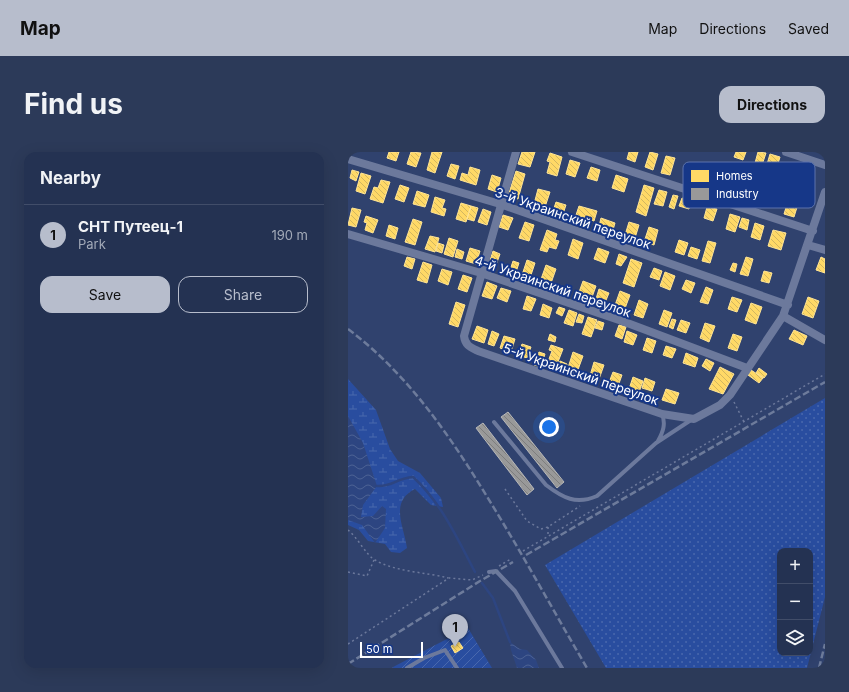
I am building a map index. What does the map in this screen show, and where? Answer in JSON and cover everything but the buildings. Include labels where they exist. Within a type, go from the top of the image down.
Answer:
[{"type":"street","points":[[481,273],[516,152]]},
{"type":"street","points":[[572,152],[683,188]]},
{"type":"street","points":[[786,152],[825,165]]},
{"type":"street","name":"3-й Украинский переулок","points":[[348,159],[500,204],[788,305]]},
{"type":"street","points":[[694,419],[720,405],[730,395],[783,316],[788,305],[825,192]]},
{"type":"street","points":[[743,208],[813,231]]},
{"type":"street","name":"4-й Украинский переулок","points":[[348,234],[481,273],[622,322],[747,368]]},
{"type":"street","points":[[808,245],[825,250]]},
{"type":"street","name":"5-й Украинский переулок","points":[[481,273],[464,336],[465,342],[469,347],[662,414],[694,419]]},
{"type":"street","points":[[783,316],[825,340]]},
{"type":"lane","points":[[656,443],[662,433],[664,423],[662,414]]},
{"type":"lane","points":[[494,422],[546,485],[556,493],[580,501],[585,501],[597,496],[656,443],[694,419]]},
{"type":"lane","points":[[489,572],[496,572],[515,591],[562,668]]},
{"type":"lane","points":[[407,668],[424,658],[445,650],[457,668]]},
{"type":"path","points":[[523,551],[825,374]]},
{"type":"path","points":[[730,395],[744,422]]},
{"type":"path","points":[[505,489],[527,521],[541,529],[548,527],[585,504]]},
{"type":"path","points":[[548,527],[548,536]]},
{"type":"path","points":[[348,530],[374,560],[407,571],[432,573],[449,578],[472,580],[511,559]]},
{"type":"path","points":[[348,572],[367,576],[374,560]]},
{"type":"path","points":[[348,644],[449,578]]},
{"type":"green space","points":[[348,379],[376,410],[390,449],[398,461],[420,473],[441,498],[443,507],[431,505],[415,489],[407,494],[402,501],[400,515],[407,548],[400,553],[391,552],[385,544],[368,541],[359,530],[348,525]]},
{"type":"green space","points":[[825,398],[825,597],[813,644],[813,548],[777,548],[777,656],[810,656],[807,668],[606,668],[545,565]]},
{"type":"green space","points":[[468,628],[492,668],[392,668],[395,666]]},
{"type":"water","points":[[348,416],[363,443],[377,486],[363,505],[361,517],[373,516],[382,506],[386,509],[385,528],[375,543],[362,525],[348,520]]},
{"type":"water","points":[[510,642],[520,649],[527,650],[536,660],[539,668],[517,668]]},
{"type":"waterway","points":[[377,486],[387,485],[413,477],[432,498],[448,522],[475,572]]},
{"type":"waterway","points":[[482,583],[493,598],[510,642]]},
{"type":"railway","points":[[348,329],[371,348],[413,391],[432,414],[466,462],[509,532],[587,668]]},
{"type":"railway","points":[[526,555],[825,382]]},
{"type":"railway","points":[[348,664],[513,562]]},
{"type":"railway","points":[[819,668],[825,644]]},
{"type":"place","name":"СНТ Путеец-1","points":[[455,647]]}]
